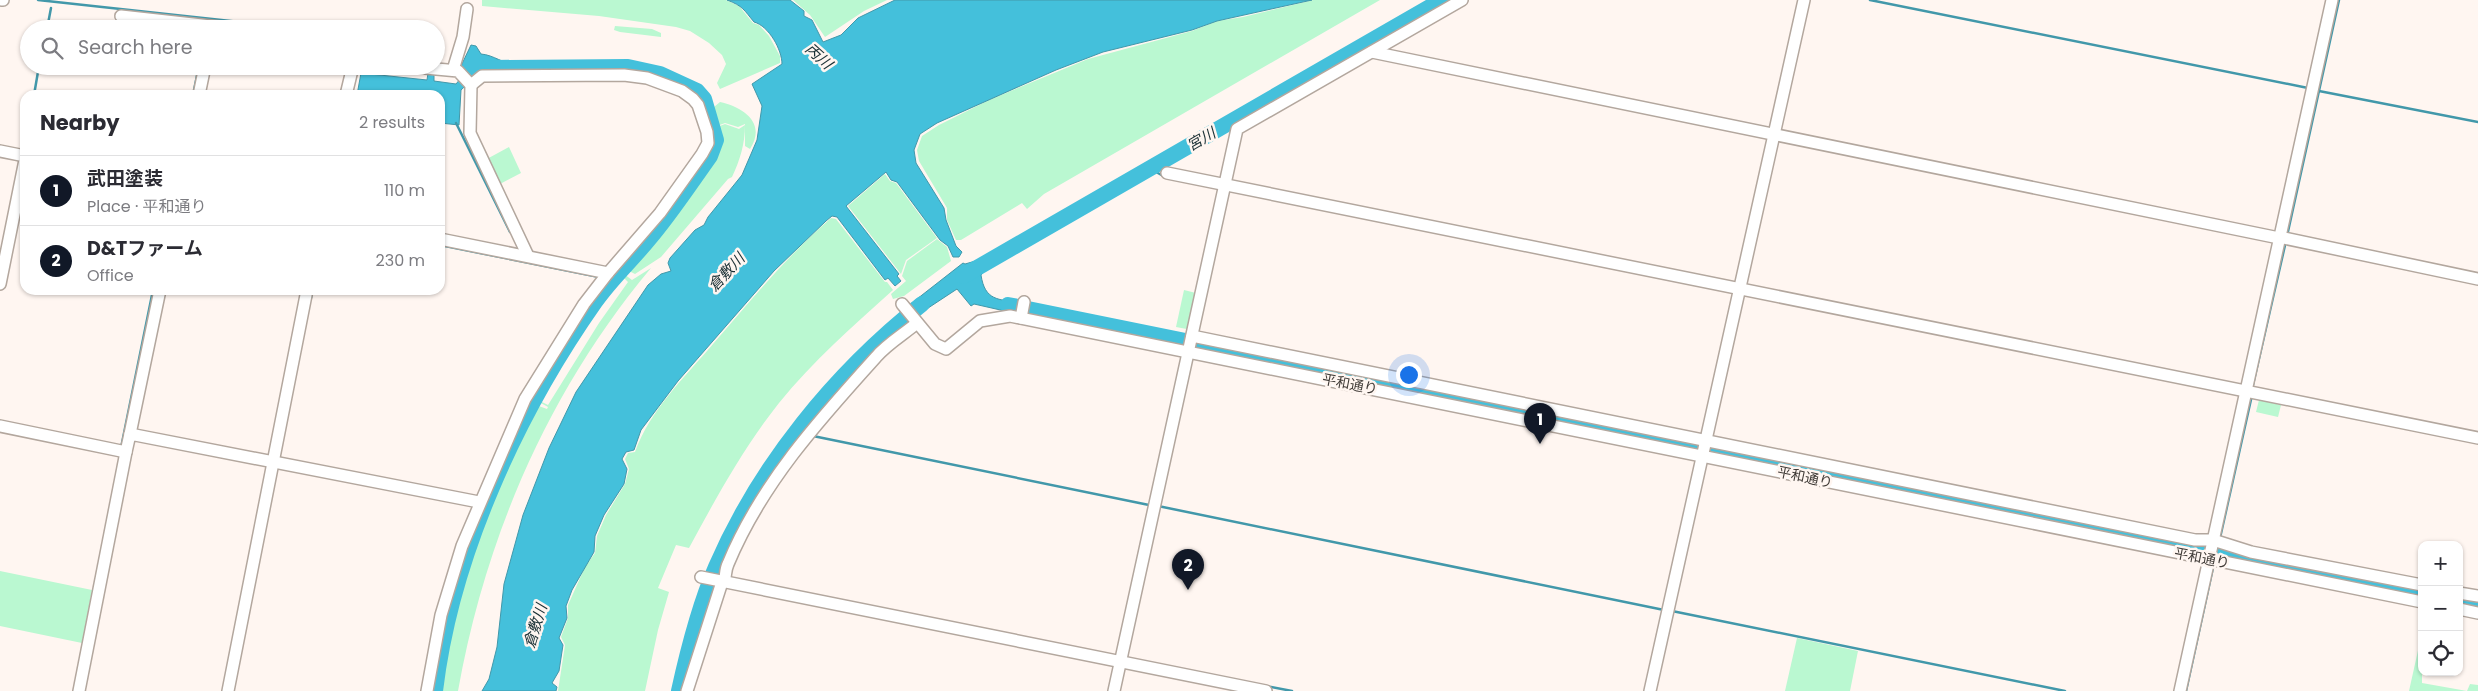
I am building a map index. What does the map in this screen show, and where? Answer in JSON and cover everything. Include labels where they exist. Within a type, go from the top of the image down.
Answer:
[{"type":"street","points":[[1114,691],[1237,129],[1462,0]]},
{"type":"street","points":[[1650,691],[1804,0]]},
{"type":"street","points":[[2180,691],[2250,392],[2332,0]]},
{"type":"street","points":[[467,9],[463,37],[464,78],[470,134],[528,256]]},
{"type":"street","points":[[121,16],[157,20]]},
{"type":"street","points":[[1369,54],[1773,138],[2478,278]]},
{"type":"street","points":[[427,691],[440,615],[462,546],[515,420],[535,380],[584,304],[608,273],[642,236],[708,143],[707,132],[698,105],[693,99],[682,91],[647,78],[624,75],[482,76],[464,78],[445,74]]},
{"type":"street","points":[[200,90],[202,75]]},
{"type":"street","points":[[347,90],[351,75]]},
{"type":"street","points":[[0,151],[20,157]]},
{"type":"street","points":[[1167,173],[1225,188],[1738,292],[2478,438]]},
{"type":"street","points":[[0,284],[20,174]]},
{"type":"street","points":[[445,240],[608,273]]},
{"type":"street","points":[[79,691],[123,451],[130,434],[159,295]]},
{"type":"street","points":[[228,691],[277,461],[306,295]]},
{"type":"street","points":[[903,306],[935,344],[946,349],[985,318],[1003,316],[1023,310],[1191,344],[1666,433],[1704,447],[2186,538],[2216,542],[2251,552],[2418,584]]},
{"type":"street","points":[[687,691],[728,563],[763,499],[808,434],[846,388],[876,357],[916,321]]},
{"type":"street","name":"平和通り","points":[[1191,344],[1704,447],[2212,559],[2418,601]]},
{"type":"street","points":[[0,426],[123,451]]},
{"type":"street","points":[[130,434],[277,461],[479,502]]},
{"type":"street","points":[[702,577],[1121,657],[1266,691]]},
{"type":"street","points":[[2463,594],[2478,596]]},
{"type":"street","points":[[2463,610],[2478,613]]},
{"type":"green space","points":[[482,0],[726,0],[739,6],[753,23],[759,25],[769,36],[780,56],[780,63],[720,89],[717,83],[726,64],[722,55],[709,43],[690,31],[676,27],[599,16],[482,6]]},
{"type":"green space","points":[[793,0],[887,0],[864,11],[825,37],[810,15]]},
{"type":"green space","points":[[1313,0],[1380,0],[1044,194],[1027,209],[1022,203],[961,240],[956,240],[947,220],[947,208],[919,161],[917,150],[922,136],[939,125],[989,100],[1088,59],[1192,31],[1217,21],[1243,17]]},
{"type":"green space","points":[[615,26],[652,29],[661,33],[661,37],[620,32],[614,30]]},
{"type":"green space","points":[[720,102],[729,104],[744,112],[754,124],[756,131],[755,140],[750,149],[745,146],[745,124],[738,127],[725,123],[717,126],[714,107]]},
{"type":"green space","points":[[725,124],[739,129],[745,125],[742,152],[732,177],[728,179],[661,257],[635,274],[627,270],[654,241],[711,162],[718,145],[717,127]]},
{"type":"green space","points":[[509,147],[521,173],[496,186],[485,160]]},
{"type":"green space","points":[[885,174],[890,181],[896,183],[937,238],[906,260],[901,274],[848,206]]},
{"type":"green space","points":[[831,218],[836,219],[893,290],[834,344],[779,403],[742,455],[689,548],[676,545],[658,588],[669,592],[658,630],[645,691],[558,691],[565,645],[561,637],[568,618],[568,605],[585,567],[595,553],[597,536],[606,515],[625,484],[629,469],[625,459],[628,453],[635,452],[659,408],[680,382],[770,279]]},
{"type":"green space","points":[[937,239],[947,247],[951,261],[904,296],[893,299],[891,294],[906,281],[902,276],[907,261]]},
{"type":"green space","points":[[651,268],[615,315],[582,364],[552,414],[504,521],[470,633],[458,691],[439,691],[452,617],[475,544],[503,473],[536,405],[547,409],[548,407],[539,402],[574,344],[540,401],[548,405],[599,323],[628,282],[623,277],[582,332],[624,274],[632,280]]},
{"type":"green space","points":[[1184,290],[1200,294],[1192,330],[1176,327]]},
{"type":"green space","points":[[2259,400],[2281,405],[2278,417],[2256,412]]},
{"type":"green space","points":[[0,571],[92,590],[82,643],[0,626]]},
{"type":"green space","points":[[1797,638],[1858,651],[1850,691],[1785,691]]},
{"type":"green space","points":[[2418,650],[2418,676],[2422,676],[2422,683],[2467,691],[2409,691]]},
{"type":"green space","points":[[2470,684],[2478,685],[2478,691],[2467,691]]},
{"type":"water","points":[[727,0],[790,0],[804,11],[804,16],[812,20],[823,42],[841,35],[858,18],[895,0],[1312,0],[1217,21],[1192,30],[1103,52],[1056,70],[937,123],[920,134],[914,150],[916,163],[944,208],[946,220],[956,246],[962,252],[959,257],[953,257],[948,246],[940,240],[897,182],[891,180],[886,172],[846,206],[899,274],[897,276],[901,281],[895,286],[888,278],[885,280],[837,217],[832,216],[826,221],[774,271],[678,381],[641,430],[634,450],[626,452],[622,459],[627,469],[624,484],[604,515],[595,536],[594,552],[572,590],[566,606],[567,618],[559,638],[563,645],[559,671],[552,683],[557,687],[556,691],[482,691],[489,679],[497,647],[504,584],[523,515],[549,448],[576,392],[648,285],[661,274],[671,271],[668,263],[670,258],[695,230],[704,225],[708,217],[742,175],[757,140],[762,106],[752,84],[782,64],[780,52],[774,39],[765,28],[754,22],[740,6]]},
{"type":"water","points":[[471,45],[476,46],[481,54],[506,63],[515,64],[515,72],[479,73],[461,90],[459,125],[445,124],[445,90],[358,90],[361,75],[427,80],[428,75],[434,75],[434,81],[456,84],[466,72],[461,66]]},
{"type":"water","points":[[979,260],[986,270],[981,275],[986,290],[989,294],[999,299],[1020,303],[1018,314],[974,304],[971,306],[957,289],[916,316],[908,306],[963,263]]},
{"type":"waterway","points":[[38,0],[221,20]]},
{"type":"waterway","name":"宮川","points":[[963,276],[1442,0]]},
{"type":"waterway","points":[[1870,0],[2308,88]]},
{"type":"waterway","points":[[2287,236],[2339,0]]},
{"type":"waterway","points":[[49,20],[51,8]]},
{"type":"waterway","points":[[435,691],[443,640],[456,589],[472,538],[514,438],[566,345],[595,302],[665,219],[710,156],[716,140],[704,99],[697,91],[660,74],[628,67],[492,68]]},
{"type":"waterway","points":[[35,90],[37,75]]},
{"type":"waterway","points":[[194,90],[197,75]]},
{"type":"waterway","points":[[2319,91],[2478,122]]},
{"type":"waterway","points":[[456,123],[510,232]]},
{"type":"waterway","points":[[1149,168],[1165,177]]},
{"type":"waterway","points":[[2252,389],[2286,241]]},
{"type":"waterway","points":[[445,246],[599,277]]},
{"type":"waterway","points":[[121,448],[152,295]]},
{"type":"waterway","points":[[679,691],[694,628],[704,597],[734,529],[755,493],[778,457],[830,391],[859,360],[922,304]]},
{"type":"waterway","points":[[1008,305],[2418,592]]},
{"type":"waterway","points":[[2220,538],[2252,395]]},
{"type":"waterway","points":[[797,431],[806,433]]},
{"type":"waterway","points":[[813,436],[1149,505]]},
{"type":"waterway","points":[[1158,506],[1664,610]]},
{"type":"waterway","points":[[2216,558],[2218,546]]},
{"type":"waterway","points":[[2186,691],[2214,563]]},
{"type":"waterway","points":[[2463,601],[2478,604]]},
{"type":"waterway","points":[[1672,611],[2065,691]]},
{"type":"waterway","points":[[1266,686],[1292,691]]},
{"type":"place","name":"武田塗装","points":[[1540,444]]},
{"type":"place","name":"D&Tファーム","points":[[1188,590]]},
{"type":"water label","name":"丙川","points":[[819,56]]},
{"type":"water label","name":"倉敷川","points":[[726,272]]},
{"type":"water label","name":"倉敷川","points":[[535,626]]}]
